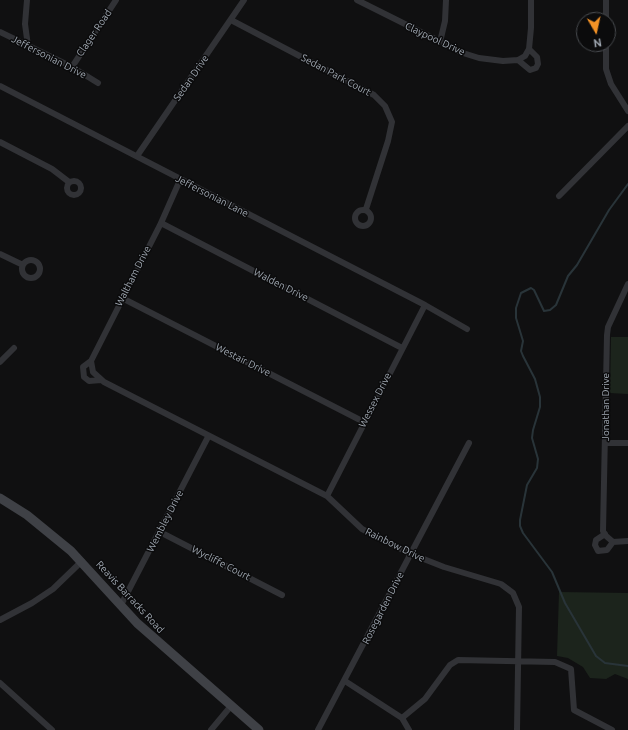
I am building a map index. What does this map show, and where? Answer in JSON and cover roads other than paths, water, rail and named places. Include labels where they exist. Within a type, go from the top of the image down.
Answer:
[{"type":"main road","name":"Reavis Barracks Road","points":[[0,498],[39,524],[82,561],[121,605],[156,641],[259,730]]},
{"type":"street","points":[[27,0],[25,24],[28,46]]},
{"type":"street","name":"Clager Road","points":[[72,67],[116,0]]},
{"type":"street","name":"Sedan Drive","points":[[137,156],[244,0]]},
{"type":"street","name":"Claypool Drive","points":[[357,0],[440,42],[479,58],[503,61],[518,60],[530,70],[536,68],[538,64],[537,57],[529,49]]},
{"type":"street","points":[[440,42],[445,21],[446,0]]},
{"type":"street","points":[[518,60],[525,56],[529,49],[532,28],[531,0]]},
{"type":"street","points":[[606,0],[606,12]]},
{"type":"street","name":"Sedan Park Court","points":[[231,20],[374,95],[386,106],[392,122],[388,141],[366,209]]},
{"type":"street","name":"Jeffersonian Drive","points":[[0,32],[72,67],[98,83]]},
{"type":"street","points":[[606,52],[606,69],[612,84],[628,111]]},
{"type":"street","name":"Jeffersonian Lane","points":[[0,86],[425,305]]},
{"type":"street","points":[[559,196],[628,126]]},
{"type":"street","points":[[0,142],[52,169],[70,182]]},
{"type":"street","name":"Waltham Drive","points":[[91,361],[161,223],[180,180]]},
{"type":"street","name":"Walden Drive","points":[[161,223],[402,348]]},
{"type":"street","points":[[0,254],[23,265]]},
{"type":"street","name":"Jonathan Drive","points":[[613,542],[607,550],[598,551],[595,545],[596,540],[604,534],[608,327],[628,284]]},
{"type":"street","name":"Westair Drive","points":[[122,298],[364,422]]},
{"type":"street","points":[[425,305],[467,329]]},
{"type":"street","name":"Wessex Drive","points":[[327,496],[425,305]]},
{"type":"street","points":[[0,362],[14,348]]},
{"type":"street","name":"Rainbow Drive","points":[[101,380],[89,381],[84,376],[83,367],[91,361],[93,372],[101,380],[208,437],[327,496],[362,529],[411,554],[444,567],[501,584],[513,593],[519,607],[517,730]]},
{"type":"street","name":"Wembley Drive","points":[[121,605],[208,437]]},
{"type":"street","name":"Rosegarden Drive","points":[[318,730],[469,443]]},
{"type":"street","points":[[606,443],[628,443]]},
{"type":"street","name":"Wycliffe Court","points":[[160,532],[282,594]]},
{"type":"street","points":[[604,534],[613,542],[628,541]]},
{"type":"street","points":[[0,620],[32,603],[53,589],[82,561]]},
{"type":"street","points":[[402,718],[425,699],[450,665],[458,660],[518,660],[555,662],[571,669],[574,710],[612,730]]},
{"type":"street","points":[[345,681],[402,718],[409,730]]},
{"type":"street","points":[[0,683],[52,730]]},
{"type":"street","points":[[211,730],[231,706]]},
{"type":"waterway","points":[[628,184],[609,210],[577,265],[568,276],[556,305],[550,310],[544,311],[534,290],[531,288],[521,293],[516,308],[516,318],[523,341],[521,351],[535,379],[540,397],[540,407],[532,438],[538,459],[537,468],[527,485],[520,526],[523,533],[552,572],[565,603],[596,656],[605,663],[628,666]]}]
